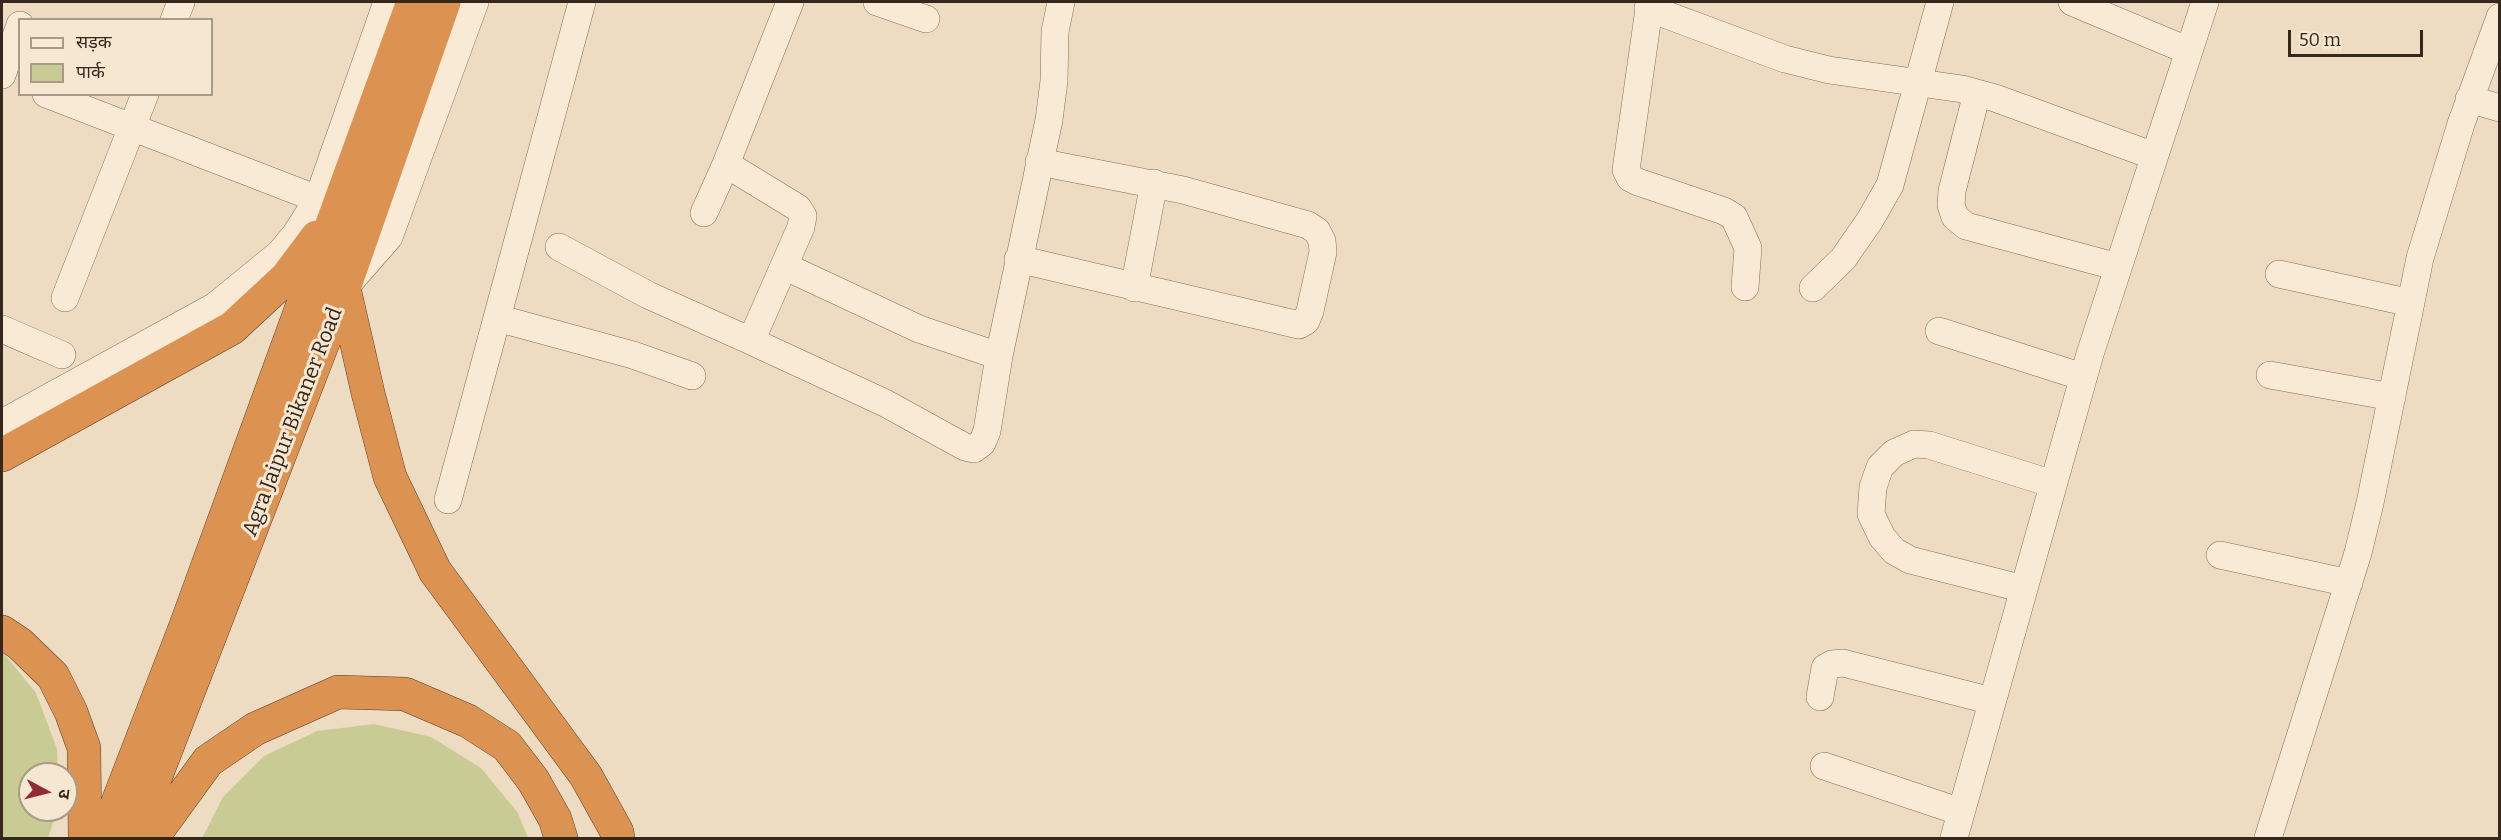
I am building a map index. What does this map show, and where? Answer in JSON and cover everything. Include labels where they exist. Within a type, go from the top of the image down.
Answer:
[{"type":"highway","name":"Agra Jaipur Bikaner Road","points":[[104,838],[185,628],[328,203],[413,2]]},
{"type":"highway","name":"Agra Jaipur Bikaner Road","points":[[132,838],[344,288],[444,2]]},
{"type":"highway","points":[[2,455],[232,328],[287,277],[328,203]]},
{"type":"highway","points":[[344,288],[390,477],[435,571],[586,776],[617,832],[618,838]]},
{"type":"highway","points":[[2,632],[20,644],[53,676],[71,712],[84,748],[85,838]]},
{"type":"highway","points":[[152,838],[208,761],[255,729],[338,692],[405,694],[468,721],[507,746],[533,780],[555,819],[561,838]]},
{"type":"street","points":[[22,18],[28,2]]},
{"type":"street","points":[[175,18],[181,2]]},
{"type":"street","points":[[2,423],[215,306],[280,254],[295,235],[328,203],[387,2]]},
{"type":"street","points":[[344,288],[389,237],[475,2]]},
{"type":"street","points":[[448,500],[582,2]]},
{"type":"street","points":[[704,213],[726,164],[790,2]]},
{"type":"street","points":[[877,2],[926,19]]},
{"type":"street","points":[[560,247],[640,292],[885,403],[974,449],[982,443],[987,430],[1018,259],[1049,120],[1054,81],[1055,32],[1061,2]]},
{"type":"street","points":[[1813,288],[1843,259],[1870,220],[1890,185],[1940,2]]},
{"type":"street","points":[[2072,2],[2189,51]]},
{"type":"street","points":[[1954,838],[2083,377],[2205,2]]},
{"type":"street","points":[[1745,286],[1748,248],[1734,217],[1724,211],[1638,182],[1630,178],[1626,171],[1649,5],[1785,59],[1829,70],[1919,82],[1977,93],[2154,156]]},
{"type":"street","points":[[2268,838],[2349,584],[2370,503],[2420,258],[2469,99],[2499,17]]},
{"type":"street","points":[[18,31],[2,76],[18,83]]},
{"type":"street","points":[[1977,93],[1952,190],[1951,205],[1955,217],[1966,226],[2118,267]]},
{"type":"street","points":[[51,96],[328,203]]},
{"type":"street","points":[[65,298],[144,96]]},
{"type":"street","points":[[2469,99],[2499,108]]},
{"type":"street","points":[[1018,259],[1299,325],[1306,321],[1310,311],[1323,252],[1322,241],[1317,231],[1308,225],[1154,183],[1039,162]]},
{"type":"street","points":[[726,164],[798,208],[803,216],[801,227],[751,341]]},
{"type":"street","points":[[1134,288],[1154,183]]},
{"type":"street","points":[[784,266],[919,329],[999,356]]},
{"type":"street","points":[[2279,274],[2411,303]]},
{"type":"street","points":[[497,318],[633,355],[692,376]]},
{"type":"street","points":[[2,329],[62,355]]},
{"type":"street","points":[[1938,331],[2083,377]]},
{"type":"street","points":[[2270,375],[2392,397]]},
{"type":"street","points":[[2024,589],[1910,560],[1894,551],[1882,537],[1871,514],[1873,487],[1880,467],[1894,453],[1914,444],[1929,445],[2053,484]]},
{"type":"street","points":[[2220,555],[2349,584]]},
{"type":"street","points":[[1820,697],[1825,668],[1832,664],[1842,663],[1992,701]]},
{"type":"street","points":[[1824,766],[1962,812]]},
{"type":"green space","points":[[2,651],[36,693],[57,749],[58,762],[18,762],[18,822],[53,822],[48,838],[2,838]]},
{"type":"green space","points":[[374,724],[431,737],[481,768],[518,813],[528,838],[202,838],[223,797],[264,756],[317,731]]}]
